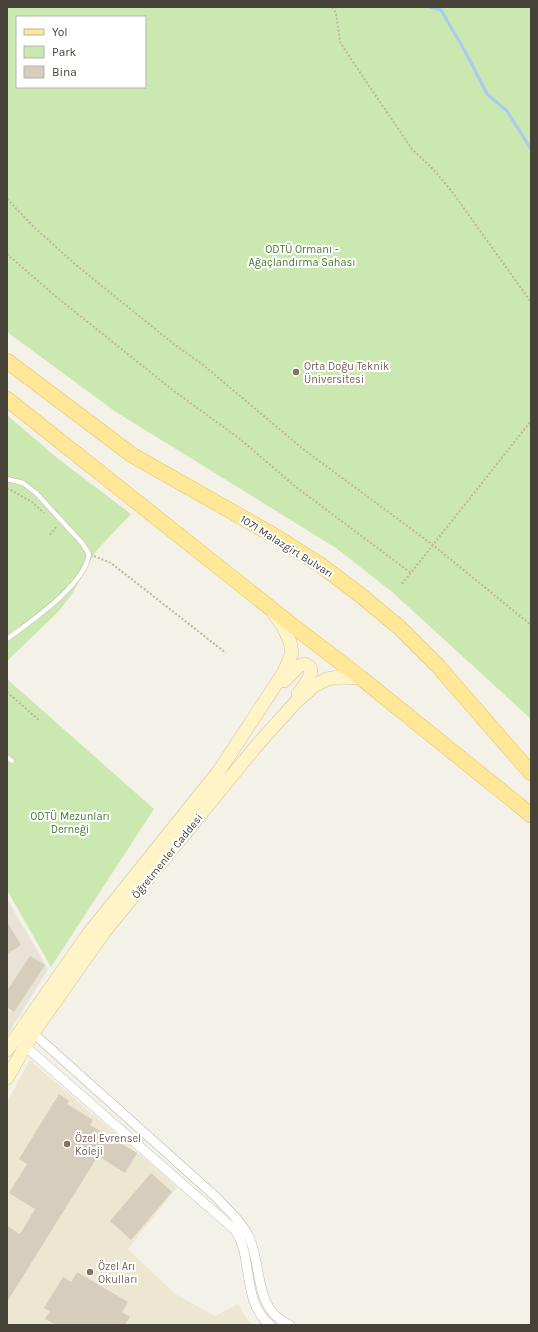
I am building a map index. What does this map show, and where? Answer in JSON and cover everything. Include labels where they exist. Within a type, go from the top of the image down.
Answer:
[{"type":"main road","name":"1071 Malazgirt Bulvarı","points":[[7,361],[132,455],[273,535],[319,564],[359,594],[400,628],[437,665],[531,772]]},
{"type":"main road","points":[[7,399],[266,605],[361,678],[531,815]]},
{"type":"main road","name":"Öğretmenler Caddesi","points":[[8,1046],[89,933],[219,771],[284,672],[292,653],[290,642],[283,626],[266,605]]},
{"type":"main road","points":[[264,704],[299,666],[308,665],[312,670],[310,676],[283,717]]},
{"type":"main road","name":"Öğretmenler Caddesi","points":[[7,1078],[33,1033],[105,932],[258,744],[314,686],[327,679],[339,677],[361,678]]},
{"type":"street","points":[[33,1033],[233,1214],[250,1239],[258,1279],[268,1309],[282,1322],[290,1325]]},
{"type":"street","points":[[26,1047],[235,1230],[244,1247],[247,1274],[254,1303],[270,1325]]},
{"type":"lane","points":[[7,479],[23,483],[36,493],[82,543],[89,554],[88,560],[74,582],[54,603],[7,639]]},
{"type":"lane","points":[[7,757],[12,761]]},
{"type":"path","points":[[332,7],[336,13],[340,42],[364,80],[412,149],[433,169],[453,193],[531,302]]},
{"type":"path","points":[[7,199],[35,228],[76,265],[175,345],[202,364],[303,449],[433,545],[531,625]]},
{"type":"path","points":[[7,254],[54,295],[174,391],[240,440],[296,487],[411,574]]},
{"type":"path","points":[[402,584],[531,421]]},
{"type":"path","points":[[7,488],[32,502],[48,517]]},
{"type":"path","points":[[50,535],[58,527],[53,522]]},
{"type":"path","points":[[89,554],[110,563],[226,653]]},
{"type":"path","points":[[7,692],[40,721]]},
{"type":"shaded area","points":[[7,899],[48,969],[7,1036]]},
{"type":"shaded area","points":[[30,1060],[177,1187],[128,1249],[175,1294],[215,1316],[238,1304],[251,1325],[7,1325],[7,1102]]},
{"type":"green space","name":"ODTÜ Ormanı - Ağaçlandırma Sahası","points":[[7,7],[531,7],[531,719],[391,591],[336,548],[116,412],[7,332]]},
{"type":"green space","points":[[7,415],[56,457],[131,514],[96,551],[72,594],[58,612],[7,661]]},
{"type":"green space","name":"ODTÜ Mezunları Derneği","points":[[7,679],[154,809],[51,967],[7,890]]},
{"type":"building","points":[[7,922],[21,945],[7,954]]},
{"type":"building","points":[[30,956],[45,965],[14,1012],[7,1007],[7,991]]},
{"type":"building","points":[[59,1094],[69,1101],[67,1104],[93,1120],[90,1125],[137,1153],[125,1173],[98,1156],[7,1302],[7,1226],[20,1234],[35,1209],[9,1193],[27,1164],[19,1159]]},
{"type":"building","points":[[151,1173],[172,1192],[131,1240],[110,1221]]},
{"type":"building","points":[[77,1272],[128,1302],[122,1312],[130,1317],[125,1325],[56,1325],[45,1319],[50,1311],[44,1308],[63,1277],[71,1282]]},
{"type":"waterway","points":[[430,7],[441,10],[466,53],[487,94],[507,111],[531,149]]},
{"type":"place","name":"Orta Doğu Teknik Üniversitesi","points":[[296,372]]},
{"type":"place","name":"Özel Evrensel Koleji","points":[[67,1144]]},
{"type":"place","name":"Özel Arı Okulları","points":[[90,1272]]}]
